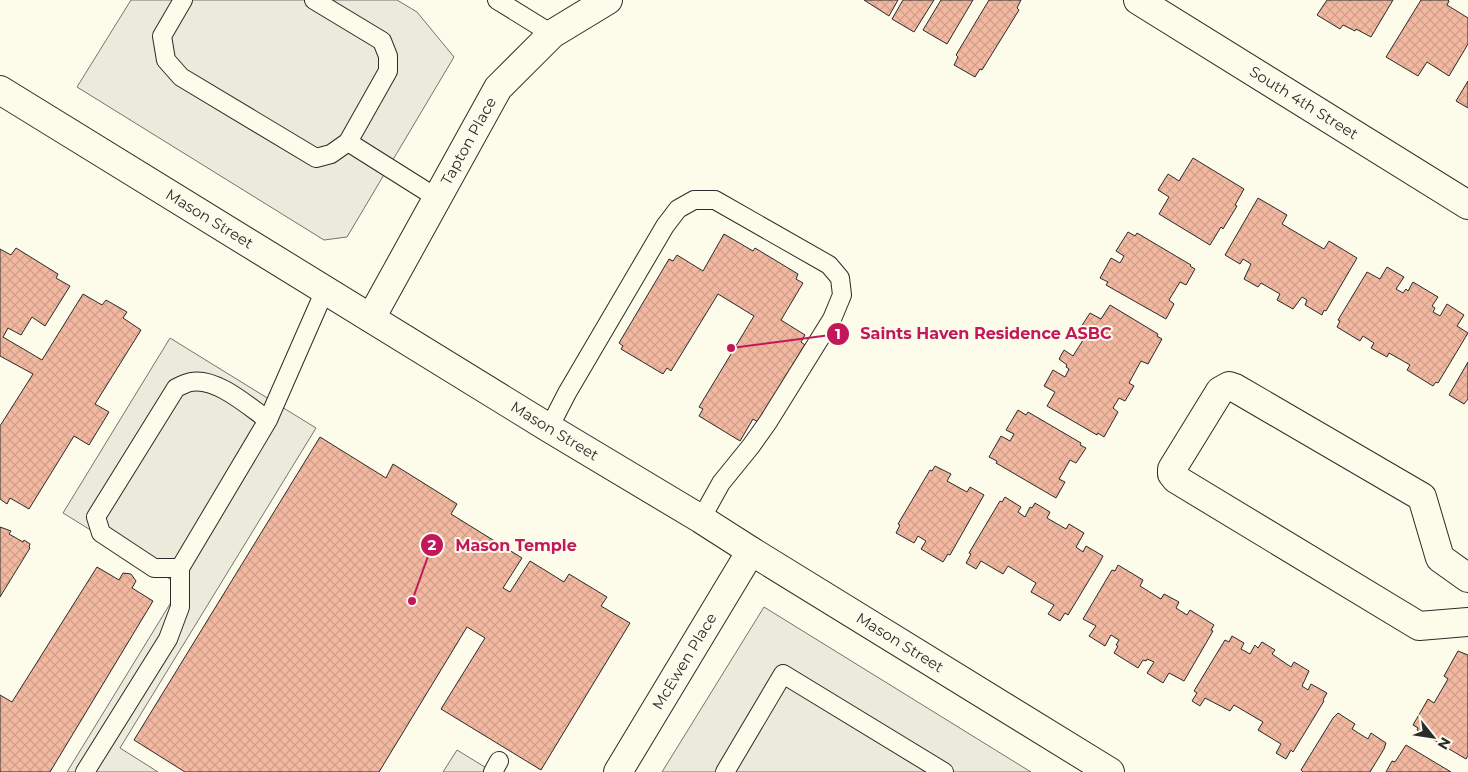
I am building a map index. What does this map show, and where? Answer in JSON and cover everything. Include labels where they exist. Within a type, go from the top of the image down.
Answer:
[{"type":"street","name":"Tapton Place","points":[[371,318],[498,88],[552,34],[608,0]]},
{"type":"street","name":"South 4th Street","points":[[1138,0],[1468,205]]},
{"type":"street","name":"Mason Street","points":[[0,90],[701,519],[1109,772]]},
{"type":"street","points":[[1468,578],[1440,558],[1422,497],[1235,388],[1229,386],[1220,391],[1172,469],[1172,474],[1176,479],[1419,626],[1468,622]]},
{"type":"street","name":"McEwen Place","points":[[618,772],[751,551]]},
{"type":"lane","points":[[183,0],[162,36],[166,60],[181,77],[316,158],[331,154],[348,142],[388,71],[388,56],[382,41],[314,0]]},
{"type":"lane","points":[[497,0],[552,34]]},
{"type":"lane","points":[[348,142],[438,198]]},
{"type":"lane","points":[[550,428],[567,393],[665,226],[678,209],[694,200],[715,200],[829,265],[840,278],[842,295],[832,319],[768,422],[721,483],[701,519]]},
{"type":"lane","points":[[85,772],[168,639],[180,607],[180,568],[268,420],[325,290]]},
{"type":"lane","points":[[180,568],[154,568],[101,533],[96,517],[176,388],[191,382],[207,383],[220,387],[268,420]]},
{"type":"lane","points":[[725,772],[783,674],[944,772]]},
{"type":"shaded area","points":[[131,0],[397,0],[417,12],[454,57],[347,237],[324,240],[77,87]]},
{"type":"shaded area","points":[[170,338],[316,428],[120,748],[158,772],[67,772],[181,586],[63,513]]},
{"type":"shaded area","points":[[764,607],[1031,772],[662,772]]},
{"type":"shaded area","points":[[457,750],[493,772],[443,772]]},
{"type":"building","points":[[864,0],[898,0],[889,16]]},
{"type":"building","points":[[903,0],[934,0],[914,32],[892,19]]},
{"type":"building","points":[[941,0],[973,0],[947,44],[923,30]]},
{"type":"building","points":[[989,0],[1021,0],[1017,8],[1019,10],[982,70],[980,69],[975,77],[954,65],[958,57],[956,55]]},
{"type":"building","points":[[1327,0],[1393,0],[1371,37],[1343,25],[1340,29],[1317,15]]},
{"type":"building","points":[[1421,0],[1448,0],[1447,5],[1468,18],[1468,44],[1449,76],[1427,62],[1418,76],[1386,57]]},
{"type":"building","points":[[1468,81],[1468,108],[1456,101]]},
{"type":"building","points":[[1193,158],[1244,189],[1235,205],[1237,206],[1223,229],[1221,227],[1210,245],[1159,214],[1169,197],[1158,190],[1168,174],[1179,181]]},
{"type":"building","points":[[1258,198],[1287,215],[1282,224],[1324,249],[1329,241],[1357,258],[1322,315],[1305,305],[1307,300],[1302,297],[1293,309],[1277,300],[1280,294],[1261,283],[1258,287],[1244,279],[1251,264],[1243,259],[1240,264],[1225,255]]},
{"type":"building","points":[[1128,232],[1135,236],[1137,233],[1195,269],[1186,285],[1180,282],[1169,300],[1174,304],[1166,319],[1106,285],[1108,282],[1100,278],[1111,258],[1120,263],[1124,256],[1116,251]]},
{"type":"building","points":[[724,234],[753,251],[755,248],[798,274],[796,279],[803,283],[781,320],[805,335],[801,342],[805,345],[758,422],[753,419],[740,441],[699,416],[703,409],[699,407],[754,316],[718,294],[671,371],[667,368],[663,374],[621,349],[623,346],[619,343],[669,259],[673,261],[677,255],[703,271]]},
{"type":"building","points":[[16,248],[58,274],[56,278],[70,286],[45,326],[32,317],[21,335],[8,328],[3,337],[42,360],[83,294],[102,305],[106,300],[127,312],[123,318],[141,330],[95,404],[109,412],[89,445],[74,436],[29,509],[10,498],[7,504],[0,499],[0,426],[33,374],[0,356],[0,249],[11,255]]},
{"type":"building","points":[[1387,267],[1404,277],[1396,289],[1403,293],[1406,289],[1408,291],[1413,282],[1438,297],[1432,306],[1435,308],[1433,312],[1440,316],[1447,304],[1464,315],[1457,326],[1468,333],[1438,383],[1436,382],[1433,386],[1407,370],[1410,365],[1389,353],[1387,357],[1371,348],[1374,343],[1363,336],[1360,341],[1337,327],[1340,321],[1338,320],[1367,272],[1380,279]]},
{"type":"building","points":[[1110,305],[1158,334],[1157,336],[1162,339],[1148,364],[1141,361],[1129,383],[1134,386],[1125,401],[1119,398],[1113,408],[1118,412],[1104,437],[1098,433],[1097,435],[1047,406],[1055,392],[1044,386],[1053,370],[1065,377],[1069,369],[1059,359],[1064,350],[1073,356],[1085,337],[1088,339],[1092,333],[1081,327],[1090,313],[1101,319]]},
{"type":"building","points":[[1468,362],[1468,399],[1464,404],[1449,395]]},
{"type":"building","points":[[1018,410],[1026,415],[1028,412],[1081,443],[1080,445],[1086,448],[1076,463],[1070,460],[1059,479],[1065,482],[1056,498],[989,457],[1001,436],[1010,441],[1014,434],[1006,430]]},
{"type":"building","points":[[320,437],[386,478],[393,464],[457,504],[451,514],[522,558],[503,588],[510,592],[530,561],[564,582],[569,574],[607,597],[601,606],[630,623],[541,770],[441,709],[485,638],[467,627],[379,772],[185,772],[134,740]]},
{"type":"building","points":[[935,466],[951,474],[947,481],[967,492],[970,487],[984,495],[950,555],[948,554],[943,562],[921,549],[926,541],[918,536],[914,543],[896,533],[900,525],[898,524],[930,470],[932,471]]},
{"type":"building","points":[[1005,497],[1021,507],[1018,512],[1025,517],[1030,507],[1032,508],[1035,503],[1050,512],[1047,518],[1066,529],[1069,524],[1084,533],[1076,547],[1083,552],[1086,546],[1103,556],[1068,615],[1065,613],[1060,621],[1048,614],[1054,605],[1031,592],[1036,583],[1008,566],[1003,574],[981,561],[976,569],[966,563],[971,554],[969,553],[1000,501],[1002,502]]},
{"type":"building","points":[[0,527],[11,531],[9,534],[30,544],[30,548],[0,597]]},
{"type":"building","points":[[1118,565],[1143,580],[1140,586],[1161,599],[1164,594],[1179,602],[1176,608],[1187,615],[1190,610],[1214,625],[1211,630],[1213,631],[1184,681],[1169,673],[1163,683],[1147,673],[1154,662],[1147,659],[1146,661],[1143,660],[1138,668],[1114,653],[1119,640],[1111,635],[1105,646],[1089,636],[1096,626],[1083,619],[1112,570],[1115,571]]},
{"type":"building","points":[[97,567],[119,580],[123,573],[131,574],[136,581],[132,588],[153,601],[50,772],[0,772],[0,695],[12,702]]},
{"type":"building","points":[[1232,636],[1244,643],[1241,649],[1250,654],[1255,645],[1258,648],[1262,642],[1275,650],[1272,654],[1291,667],[1294,662],[1309,671],[1302,686],[1308,690],[1311,684],[1327,693],[1293,752],[1291,750],[1286,759],[1276,753],[1281,744],[1258,730],[1263,722],[1234,705],[1230,711],[1205,698],[1200,706],[1192,701],[1197,693],[1194,691],[1225,640],[1229,642]]},
{"type":"building","points":[[1458,651],[1468,655],[1468,756],[1466,759],[1417,730],[1418,728],[1413,725],[1428,699],[1434,703],[1448,679],[1444,676]]},
{"type":"building","points":[[1338,713],[1355,724],[1352,729],[1368,739],[1371,733],[1386,743],[1384,749],[1370,772],[1303,772],[1301,770]]},
{"type":"building","points":[[1406,745],[1451,772],[1386,772],[1392,761],[1395,762]]},
{"type":"place","name":"Saints Haven Residence ASBC","points":[[731,348]]},
{"type":"place","name":"Mason Temple","points":[[412,601]]}]
